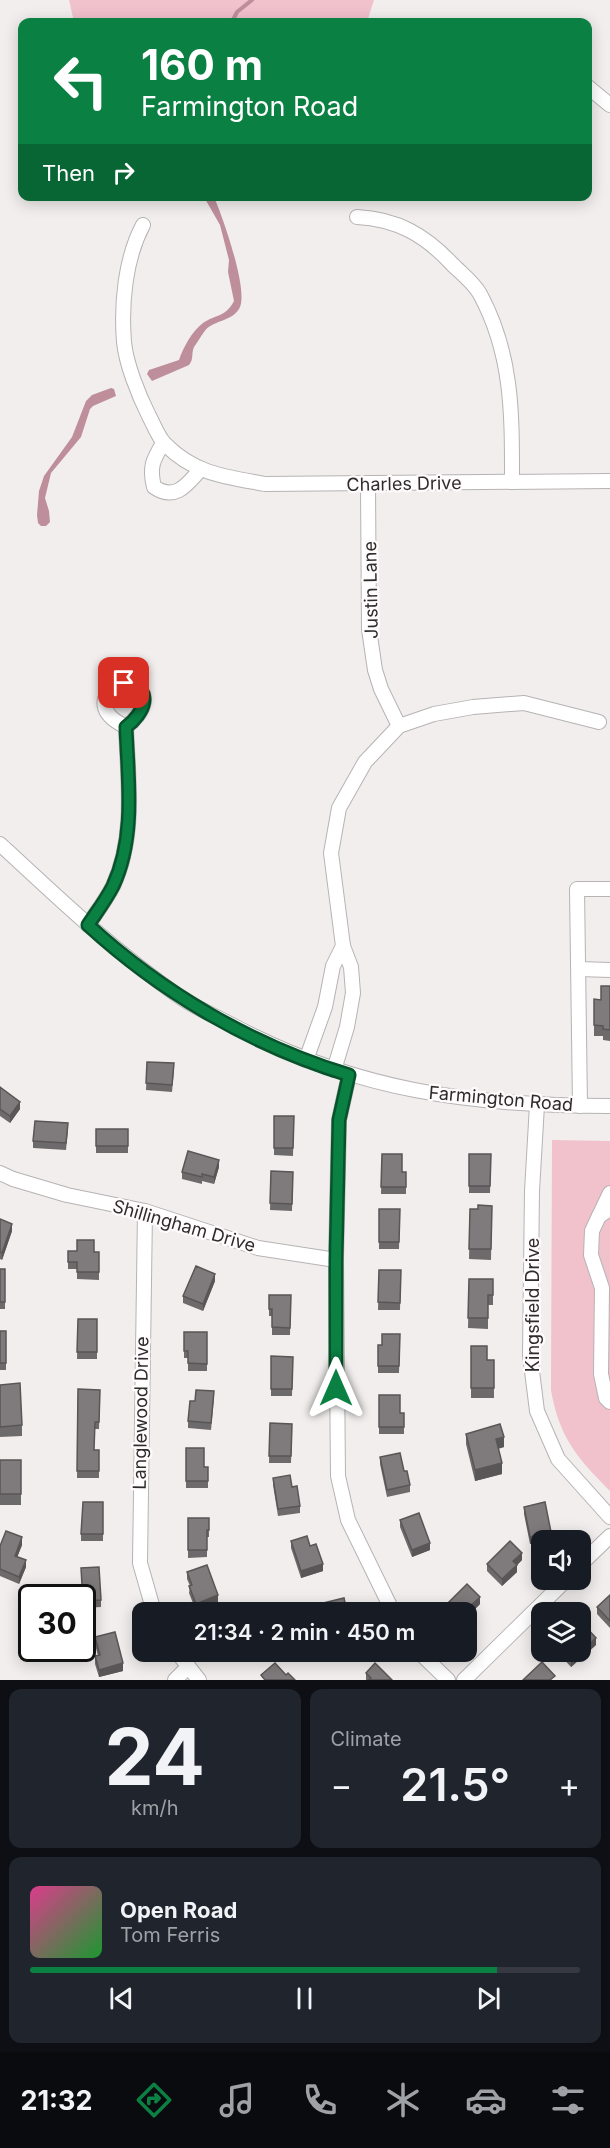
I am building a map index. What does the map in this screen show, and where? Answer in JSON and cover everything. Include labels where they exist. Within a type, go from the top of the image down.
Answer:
[{"type":"street","points":[[592,90],[610,105]]},
{"type":"street","points":[[357,217],[378,218],[411,230],[437,247],[479,292],[503,348],[512,408],[512,482]]},
{"type":"street","name":"Charles Drive","points":[[143,225],[133,243],[124,293],[124,344],[139,395],[163,442],[200,470],[265,484],[368,485],[610,481]]},
{"type":"street","points":[[163,442],[152,462],[150,471],[154,487],[163,494],[177,492],[200,470]]},
{"type":"street","name":"Justin Lane","points":[[368,485],[369,629],[375,670],[381,689],[399,726]]},
{"type":"street","points":[[334,1070],[353,993],[351,967],[343,946],[331,853],[339,808],[365,762],[399,726],[434,714],[473,707],[524,703],[599,722]]},
{"type":"street","points":[[88,925],[113,886],[124,852],[129,808],[126,727]]},
{"type":"street","name":"Farmington Road","points":[[0,844],[109,944],[182,999],[257,1038],[306,1060],[349,1075],[445,1097],[537,1105],[610,1106]]},
{"type":"street","points":[[580,1106],[577,889],[610,889]]},
{"type":"street","points":[[306,1060],[325,1007],[333,966],[343,946]]},
{"type":"street","points":[[579,969],[610,969]]},
{"type":"street","points":[[349,1075],[339,1120],[336,1260],[338,1476],[348,1520],[388,1602]]},
{"type":"street","name":"Kingsfield Drive","points":[[537,1105],[532,1191],[530,1355],[537,1411],[558,1459],[610,1517]]},
{"type":"street","name":"Shillingham Drive","points":[[0,1173],[67,1195],[145,1211],[258,1248],[336,1260]]},
{"type":"street","points":[[610,1193],[607,1196],[605,1212],[592,1231],[591,1255],[606,1292],[601,1374],[606,1398],[610,1402]]},
{"type":"street","name":"Langlewood Drive","points":[[145,1211],[140,1563],[151,1602]]},
{"type":"street","points":[[591,1554],[610,1536]]},
{"type":"street","points":[[464,1680],[556,1590]]},
{"type":"street","points":[[184,1662],[199,1680]]},
{"type":"street","points":[[429,1662],[448,1680]]},
{"type":"street","points":[[175,1680],[188,1667]]},
{"type":"shaded area","points":[[69,0],[374,0],[368,18],[73,18]]},
{"type":"shaded area","points":[[206,201],[215,201],[228,236],[241,287],[239,309],[231,316],[207,328],[194,347],[189,365],[152,381],[147,374],[149,370],[179,360],[195,330],[208,320],[224,313],[234,301],[228,272],[229,260],[220,225]]},
{"type":"shaded area","points":[[114,389],[116,396],[90,409],[81,437],[51,473],[45,498],[50,522],[46,526],[41,526],[37,515],[39,491],[44,476],[72,437],[86,401],[92,395]]},
{"type":"shaded area","points":[[552,1140],[610,1141],[610,1491],[571,1446],[559,1421],[551,1390]]},
{"type":"building","points":[[601,986],[610,986],[610,1030],[594,1025],[594,999],[601,1000]]},
{"type":"building","points":[[147,1062],[174,1063],[172,1085],[146,1083]]},
{"type":"building","points":[[0,1087],[20,1102],[10,1116],[0,1109]]},
{"type":"building","points":[[274,1116],[294,1116],[293,1148],[274,1148]]},
{"type":"building","points":[[35,1121],[68,1123],[66,1143],[33,1141]]},
{"type":"building","points":[[96,1129],[128,1129],[128,1146],[96,1146]]},
{"type":"building","points":[[188,1151],[219,1160],[214,1177],[202,1174],[202,1177],[182,1172]]},
{"type":"building","points":[[382,1154],[402,1154],[402,1172],[406,1172],[406,1187],[381,1187]]},
{"type":"building","points":[[469,1154],[491,1154],[490,1186],[469,1186]]},
{"type":"building","points":[[271,1171],[293,1172],[292,1204],[270,1203]]},
{"type":"building","points":[[478,1205],[492,1206],[491,1249],[469,1249],[470,1209],[478,1209]]},
{"type":"building","points":[[379,1209],[400,1209],[399,1242],[379,1242]]},
{"type":"building","points":[[0,1219],[12,1224],[2,1253],[0,1252]]},
{"type":"building","points":[[77,1240],[94,1240],[94,1252],[99,1252],[99,1272],[77,1272],[77,1262],[68,1262],[68,1251],[77,1251]]},
{"type":"building","points":[[196,1266],[215,1274],[203,1304],[183,1296]]},
{"type":"building","points":[[0,1269],[5,1269],[5,1302],[0,1302]]},
{"type":"building","points":[[379,1270],[401,1270],[400,1303],[378,1302]]},
{"type":"building","points":[[469,1279],[493,1279],[493,1295],[488,1295],[488,1318],[468,1318]]},
{"type":"building","points":[[269,1295],[291,1295],[290,1328],[272,1327]]},
{"type":"building","points":[[78,1319],[97,1319],[97,1352],[77,1352]]},
{"type":"building","points":[[0,1331],[6,1331],[6,1363],[0,1363]]},
{"type":"building","points":[[184,1332],[207,1332],[207,1364],[188,1363],[188,1351],[184,1351]]},
{"type":"building","points":[[382,1334],[400,1334],[399,1366],[378,1366],[378,1345],[382,1345]]},
{"type":"building","points":[[471,1346],[487,1346],[487,1360],[494,1360],[494,1388],[471,1388]]},
{"type":"building","points":[[271,1356],[293,1357],[292,1389],[271,1389]]},
{"type":"building","points":[[20,1383],[22,1425],[0,1427],[0,1385]]},
{"type":"building","points":[[78,1389],[100,1390],[99,1422],[95,1422],[94,1450],[99,1450],[99,1471],[77,1471]]},
{"type":"building","points":[[196,1390],[214,1391],[211,1423],[188,1421],[190,1401],[195,1401]]},
{"type":"building","points":[[379,1395],[400,1395],[400,1413],[404,1413],[404,1427],[379,1427]]},
{"type":"building","points":[[270,1423],[292,1424],[291,1456],[269,1456]]},
{"type":"building","points":[[500,1424],[504,1437],[496,1439],[502,1463],[475,1470],[466,1434]]},
{"type":"building","points":[[186,1448],[204,1448],[204,1467],[208,1467],[208,1481],[186,1481]]},
{"type":"building","points":[[400,1453],[410,1485],[387,1490],[380,1457]]},
{"type":"building","points":[[0,1460],[21,1460],[21,1494],[0,1494]]},
{"type":"building","points":[[290,1475],[292,1487],[297,1486],[300,1506],[278,1509],[273,1478]]},
{"type":"building","points":[[83,1502],[103,1502],[103,1534],[81,1534]]},
{"type":"building","points":[[545,1502],[551,1530],[531,1530],[530,1537],[524,1507]]},
{"type":"building","points":[[419,1513],[430,1543],[412,1550],[400,1520]]},
{"type":"building","points":[[188,1518],[209,1518],[207,1550],[188,1550]]},
{"type":"building","points":[[6,1531],[22,1537],[15,1556],[26,1560],[19,1577],[0,1569],[0,1546]]},
{"type":"building","points":[[307,1536],[310,1546],[316,1544],[323,1564],[301,1571],[291,1541]]},
{"type":"building","points":[[510,1541],[522,1553],[513,1561],[517,1565],[502,1579],[487,1564]]},
{"type":"building","points":[[207,1565],[218,1595],[195,1602],[187,1572]]},
{"type":"building","points":[[99,1567],[101,1600],[96,1600],[96,1584],[82,1584],[81,1568]]},
{"type":"building","points":[[467,1584],[480,1597],[475,1602],[449,1602]]},
{"type":"building","points":[[610,1595],[610,1621],[597,1607]]},
{"type":"building","points":[[344,1598],[345,1602],[327,1602]]},
{"type":"building","points":[[115,1632],[123,1663],[99,1670],[96,1656],[100,1655],[96,1637]]},
{"type":"building","points":[[591,1633],[596,1638],[591,1642]]},
{"type":"building","points":[[542,1662],[555,1676],[550,1680],[523,1680]]},
{"type":"building","points":[[275,1663],[286,1675],[288,1673],[295,1680],[265,1680],[261,1675]]},
{"type":"building","points":[[375,1663],[392,1680],[369,1680],[371,1678],[366,1673]]},
{"type":"waterway","points":[[234,18],[237,12],[252,0]]},
{"type":"route","points":[[124,683],[137,687],[144,698],[144,705],[138,717],[126,727],[129,808],[124,852],[113,886],[88,925],[109,944],[182,999],[257,1038],[306,1060],[349,1075],[339,1120],[336,1388]]}]
